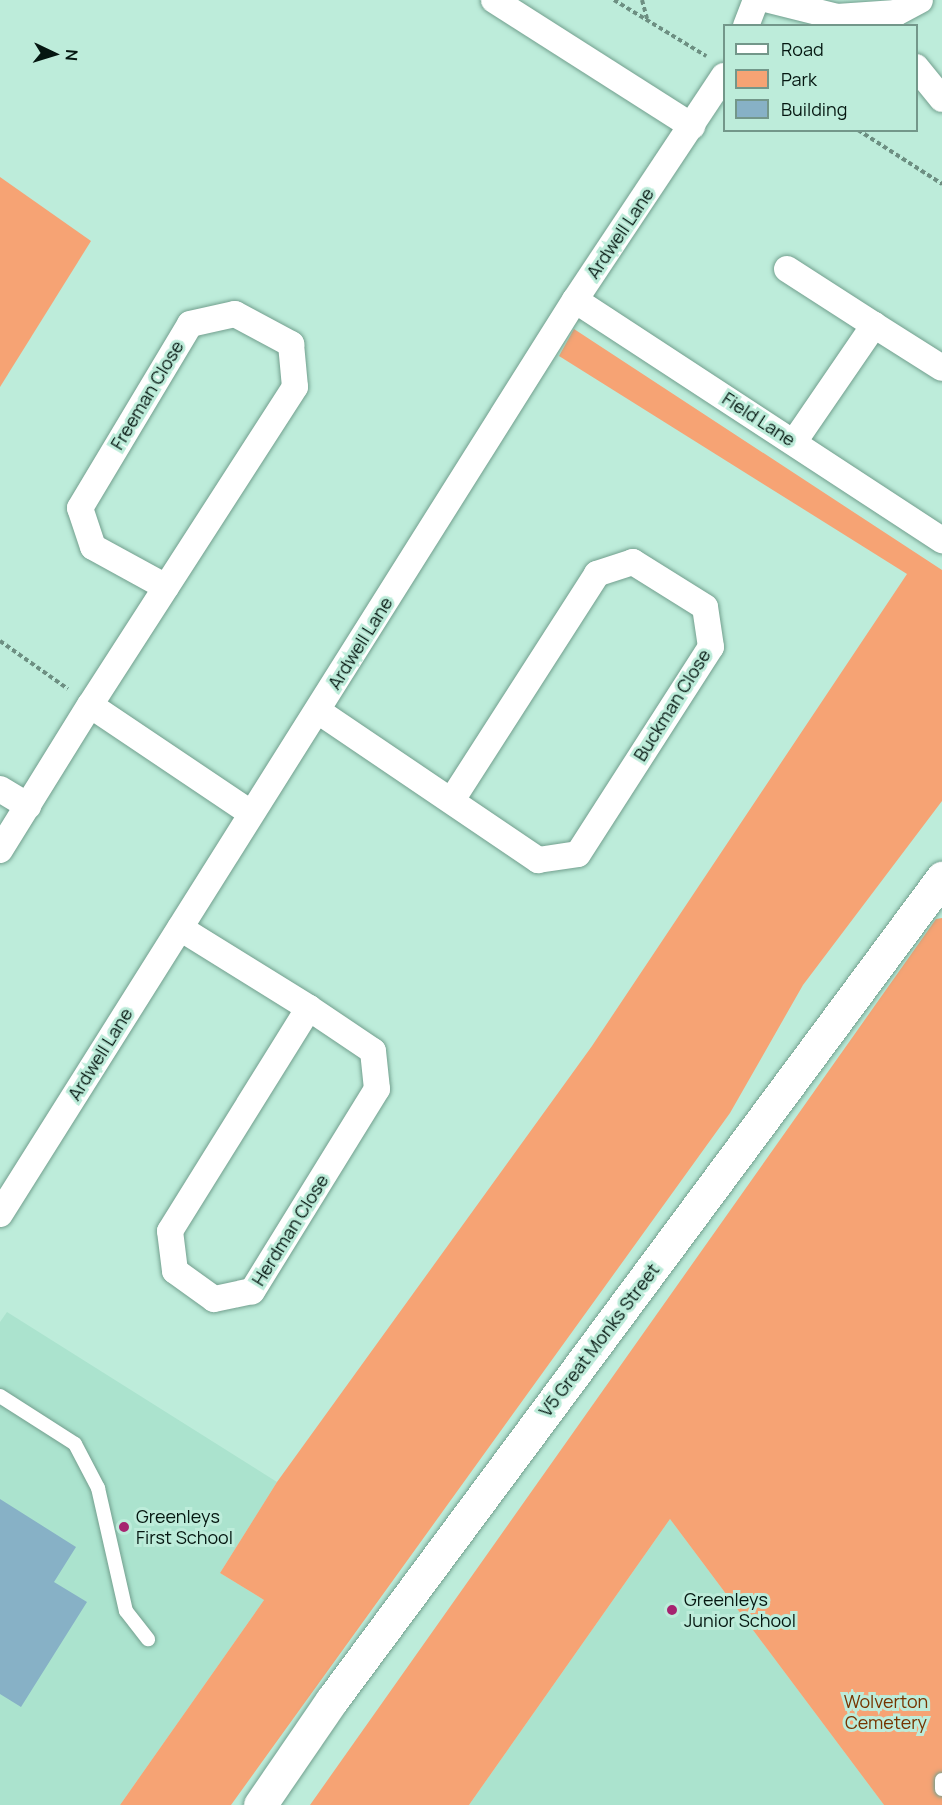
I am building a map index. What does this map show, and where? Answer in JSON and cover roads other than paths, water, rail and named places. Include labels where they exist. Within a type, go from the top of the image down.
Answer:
[{"type":"street","points":[[494,0],[692,126]]},
{"type":"street","points":[[747,24],[756,0]]},
{"type":"street","points":[[769,0],[837,17],[898,19],[920,0]]},
{"type":"street","name":"Ardwell Lane","points":[[0,1214],[575,300],[692,126],[720,69]]},
{"type":"street","points":[[918,69],[942,99]]},
{"type":"street","points":[[787,269],[942,368]]},
{"type":"street","name":"Field Lane","points":[[575,300],[942,540]]},
{"type":"street","name":"Freeman Close","points":[[0,850],[90,705],[295,387],[291,344],[235,314],[190,324],[80,508],[93,547],[166,586]]},
{"type":"street","points":[[794,442],[874,325]]},
{"type":"street","name":"Buckman Close","points":[[318,711],[538,860],[578,854],[711,647],[705,607],[633,562],[597,574],[452,800]]},
{"type":"street","points":[[90,705],[251,813]]},
{"type":"street","points":[[0,789],[28,806]]},
{"type":"street","name":"V5 Great Monks Street","points":[[260,1805],[332,1700],[942,878]]},
{"type":"street","name":"Herdman Close","points":[[180,928],[309,1008],[373,1051],[377,1089],[252,1291],[214,1299],[175,1271],[170,1231],[309,1008]]},
{"type":"lane","points":[[0,1396],[75,1444],[98,1488],[126,1611],[148,1639]]},
{"type":"lane","points":[[942,1780],[942,1789]]},
{"type":"place","name":"Greenleys First School","points":[[124,1527]]},
{"type":"place","name":"Greenleys Junior School","points":[[672,1610]]},
{"type":"park label","name":"Wolverton Cemetery","points":[[886,1712]]}]
